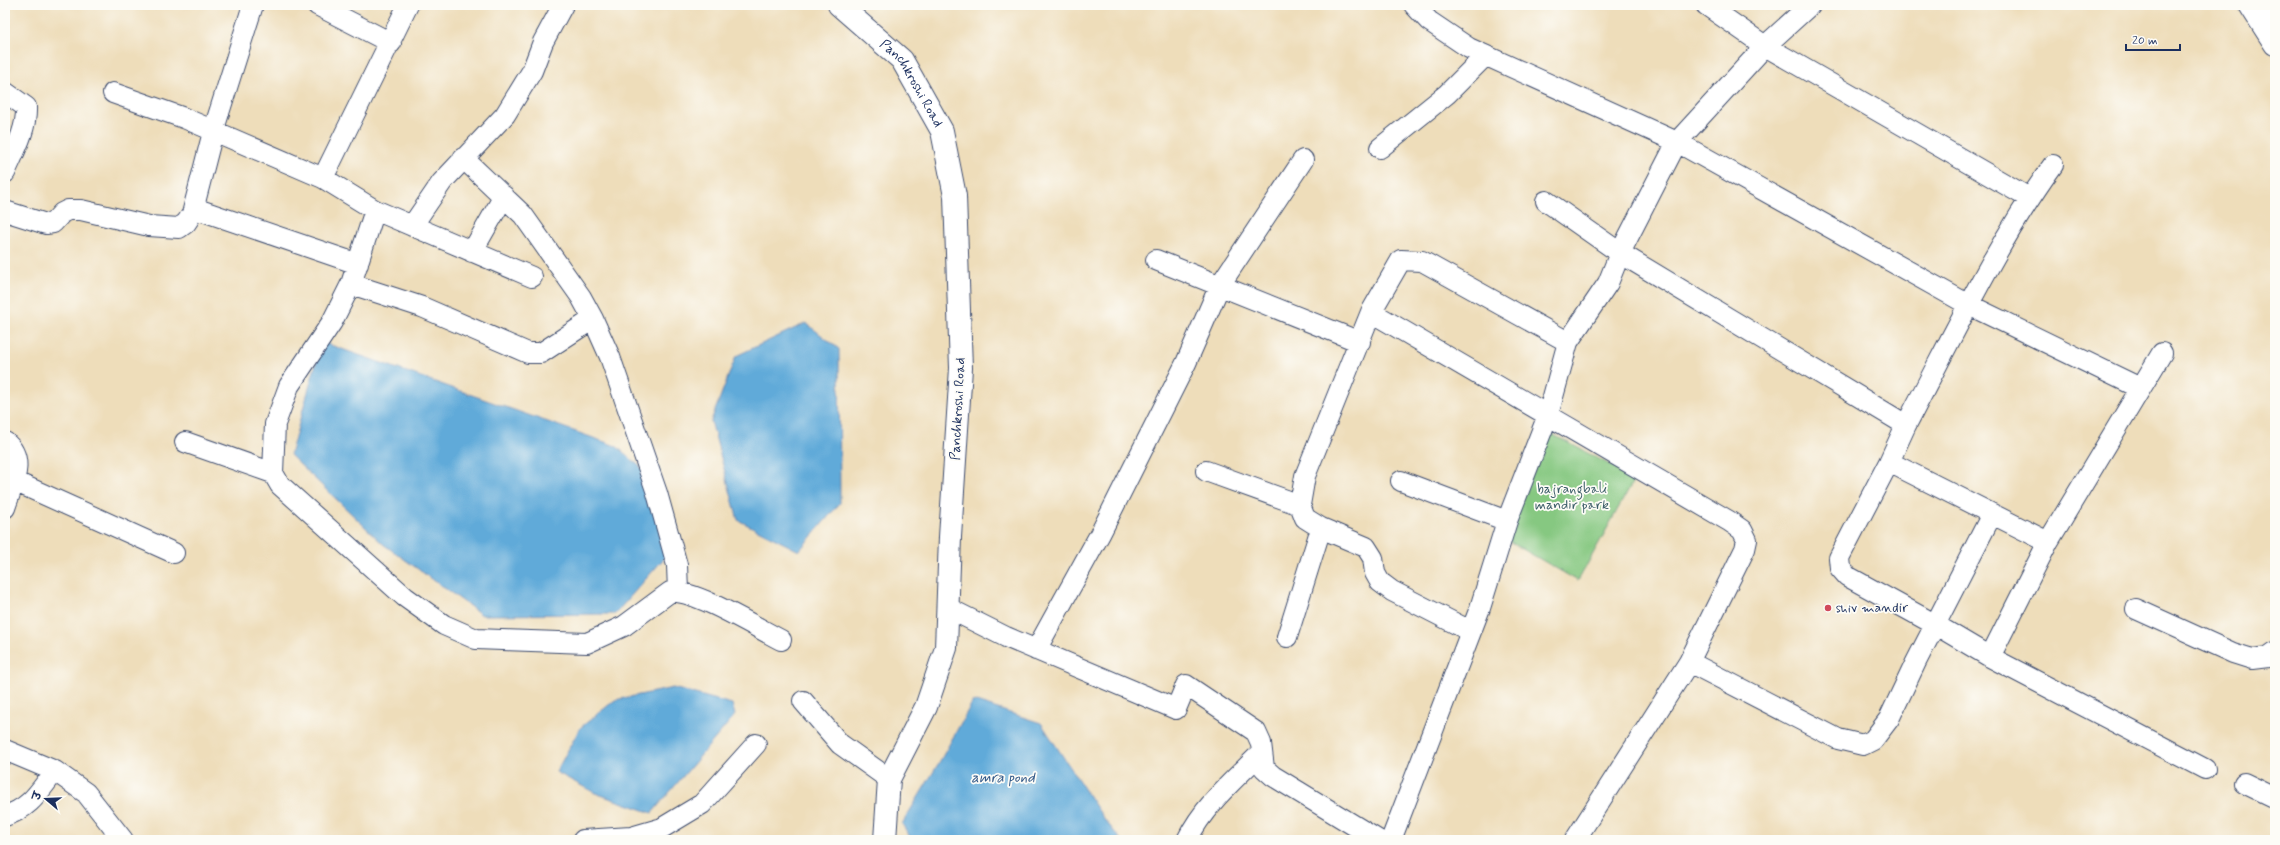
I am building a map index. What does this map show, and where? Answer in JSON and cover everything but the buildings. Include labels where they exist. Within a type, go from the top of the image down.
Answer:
[{"type":"street","points":[[317,5],[391,43]]},
{"type":"street","points":[[323,178],[391,43],[408,5]]},
{"type":"street","points":[[412,226],[442,182],[505,115],[532,71],[543,42],[563,5]]},
{"type":"street","name":"Panchkroshi Road","points":[[839,5],[902,60],[942,131],[955,196],[961,368],[950,537],[946,648],[926,707],[889,779],[885,840]]},
{"type":"street","points":[[1414,5],[1429,21],[1469,48],[1484,56],[1677,142],[1969,305],[2140,388]]},
{"type":"street","points":[[1706,5],[1765,46],[2029,198]]},
{"type":"street","points":[[1391,840],[1470,631],[1507,521],[1548,415],[1568,342],[1608,283],[1620,253],[1677,142],[1765,46],[1810,5]]},
{"type":"street","points":[[2250,5],[2275,44]]},
{"type":"street","points":[[5,211],[46,224],[53,223],[62,213],[74,210],[149,226],[179,228],[186,223],[194,208],[250,7]]},
{"type":"street","points":[[1380,148],[1447,94],[1484,56]]},
{"type":"street","points":[[5,92],[26,107],[26,116],[21,138],[5,173]]},
{"type":"street","points":[[113,93],[184,118],[323,178],[376,210],[532,277]]},
{"type":"street","points":[[463,158],[523,215],[581,297],[593,319],[610,357],[657,493],[677,564],[678,591]]},
{"type":"street","points":[[1036,650],[1100,534],[1186,362],[1220,285],[1303,160]]},
{"type":"street","points":[[2053,165],[2029,198],[1969,305],[1906,425],[1889,462],[1840,558],[1840,568],[1847,576],[1936,625],[1990,657],[2205,769]]},
{"type":"street","points":[[472,252],[504,196]]},
{"type":"street","points":[[1546,201],[1620,253],[1906,425]]},
{"type":"street","points":[[194,208],[358,264]]},
{"type":"street","points":[[272,473],[275,424],[289,386],[332,322],[351,284],[376,210]]},
{"type":"street","points":[[1156,260],[1360,342]]},
{"type":"street","points":[[1470,631],[1392,591],[1380,582],[1375,573],[1373,558],[1366,547],[1322,528],[1305,518],[1300,505],[1305,476],[1371,312],[1402,260],[1422,261],[1568,342]]},
{"type":"street","points":[[351,284],[422,307],[528,353],[541,353],[593,319]]},
{"type":"street","points":[[1371,312],[1742,530],[1747,540],[1745,549],[1689,662],[1575,840]]},
{"type":"street","points":[[1990,657],[2048,542],[2162,353]]},
{"type":"street","points":[[5,442],[16,454],[18,462],[8,496],[174,553]]},
{"type":"street","points":[[185,442],[272,473],[280,485],[405,597],[444,625],[476,639],[587,643],[624,626],[670,592],[678,591],[695,596],[781,640]]},
{"type":"street","points":[[1889,462],[2048,542]]},
{"type":"street","points":[[1206,471],[1300,505]]},
{"type":"street","points":[[1401,481],[1507,521]]},
{"type":"street","points":[[1689,662],[1838,739],[1863,745],[1873,740],[1889,719],[1992,514]]},
{"type":"street","points":[[1287,638],[1322,528]]},
{"type":"street","points":[[948,608],[1036,650],[1176,710],[1186,685],[1256,732],[1262,752],[1264,768],[1273,776],[1378,840]]},
{"type":"street","points":[[2136,609],[2233,653],[2252,659],[2268,657],[2275,652]]},
{"type":"street","points":[[803,701],[840,744],[889,779]]},
{"type":"street","points":[[583,840],[630,837],[662,828],[702,804],[756,744]]},
{"type":"street","points":[[5,750],[55,771],[86,793],[123,840]]},
{"type":"street","points":[[1187,840],[1193,827],[1217,796],[1262,752]]},
{"type":"street","points":[[5,816],[22,809],[32,802],[55,771]]},
{"type":"street","points":[[2244,783],[2275,798]]},
{"type":"green space","name":"bajrangbali mandir park","points":[[1546,431],[1635,478],[1578,581],[1507,540]]},
{"type":"water","points":[[806,323],[839,349],[840,503],[799,551],[738,520],[711,421],[736,356]]},
{"type":"water","points":[[322,342],[616,446],[644,470],[667,555],[615,614],[482,615],[383,544],[290,455]]},
{"type":"water","points":[[673,688],[732,704],[735,715],[652,813],[595,793],[556,772],[580,728],[615,700]]},
{"type":"water","name":"amra pond","points":[[973,701],[1041,723],[1104,819],[1121,840],[912,840],[902,824],[940,761]]},
{"type":"place","name":"shiv mandir","points":[[1828,608]]}]
